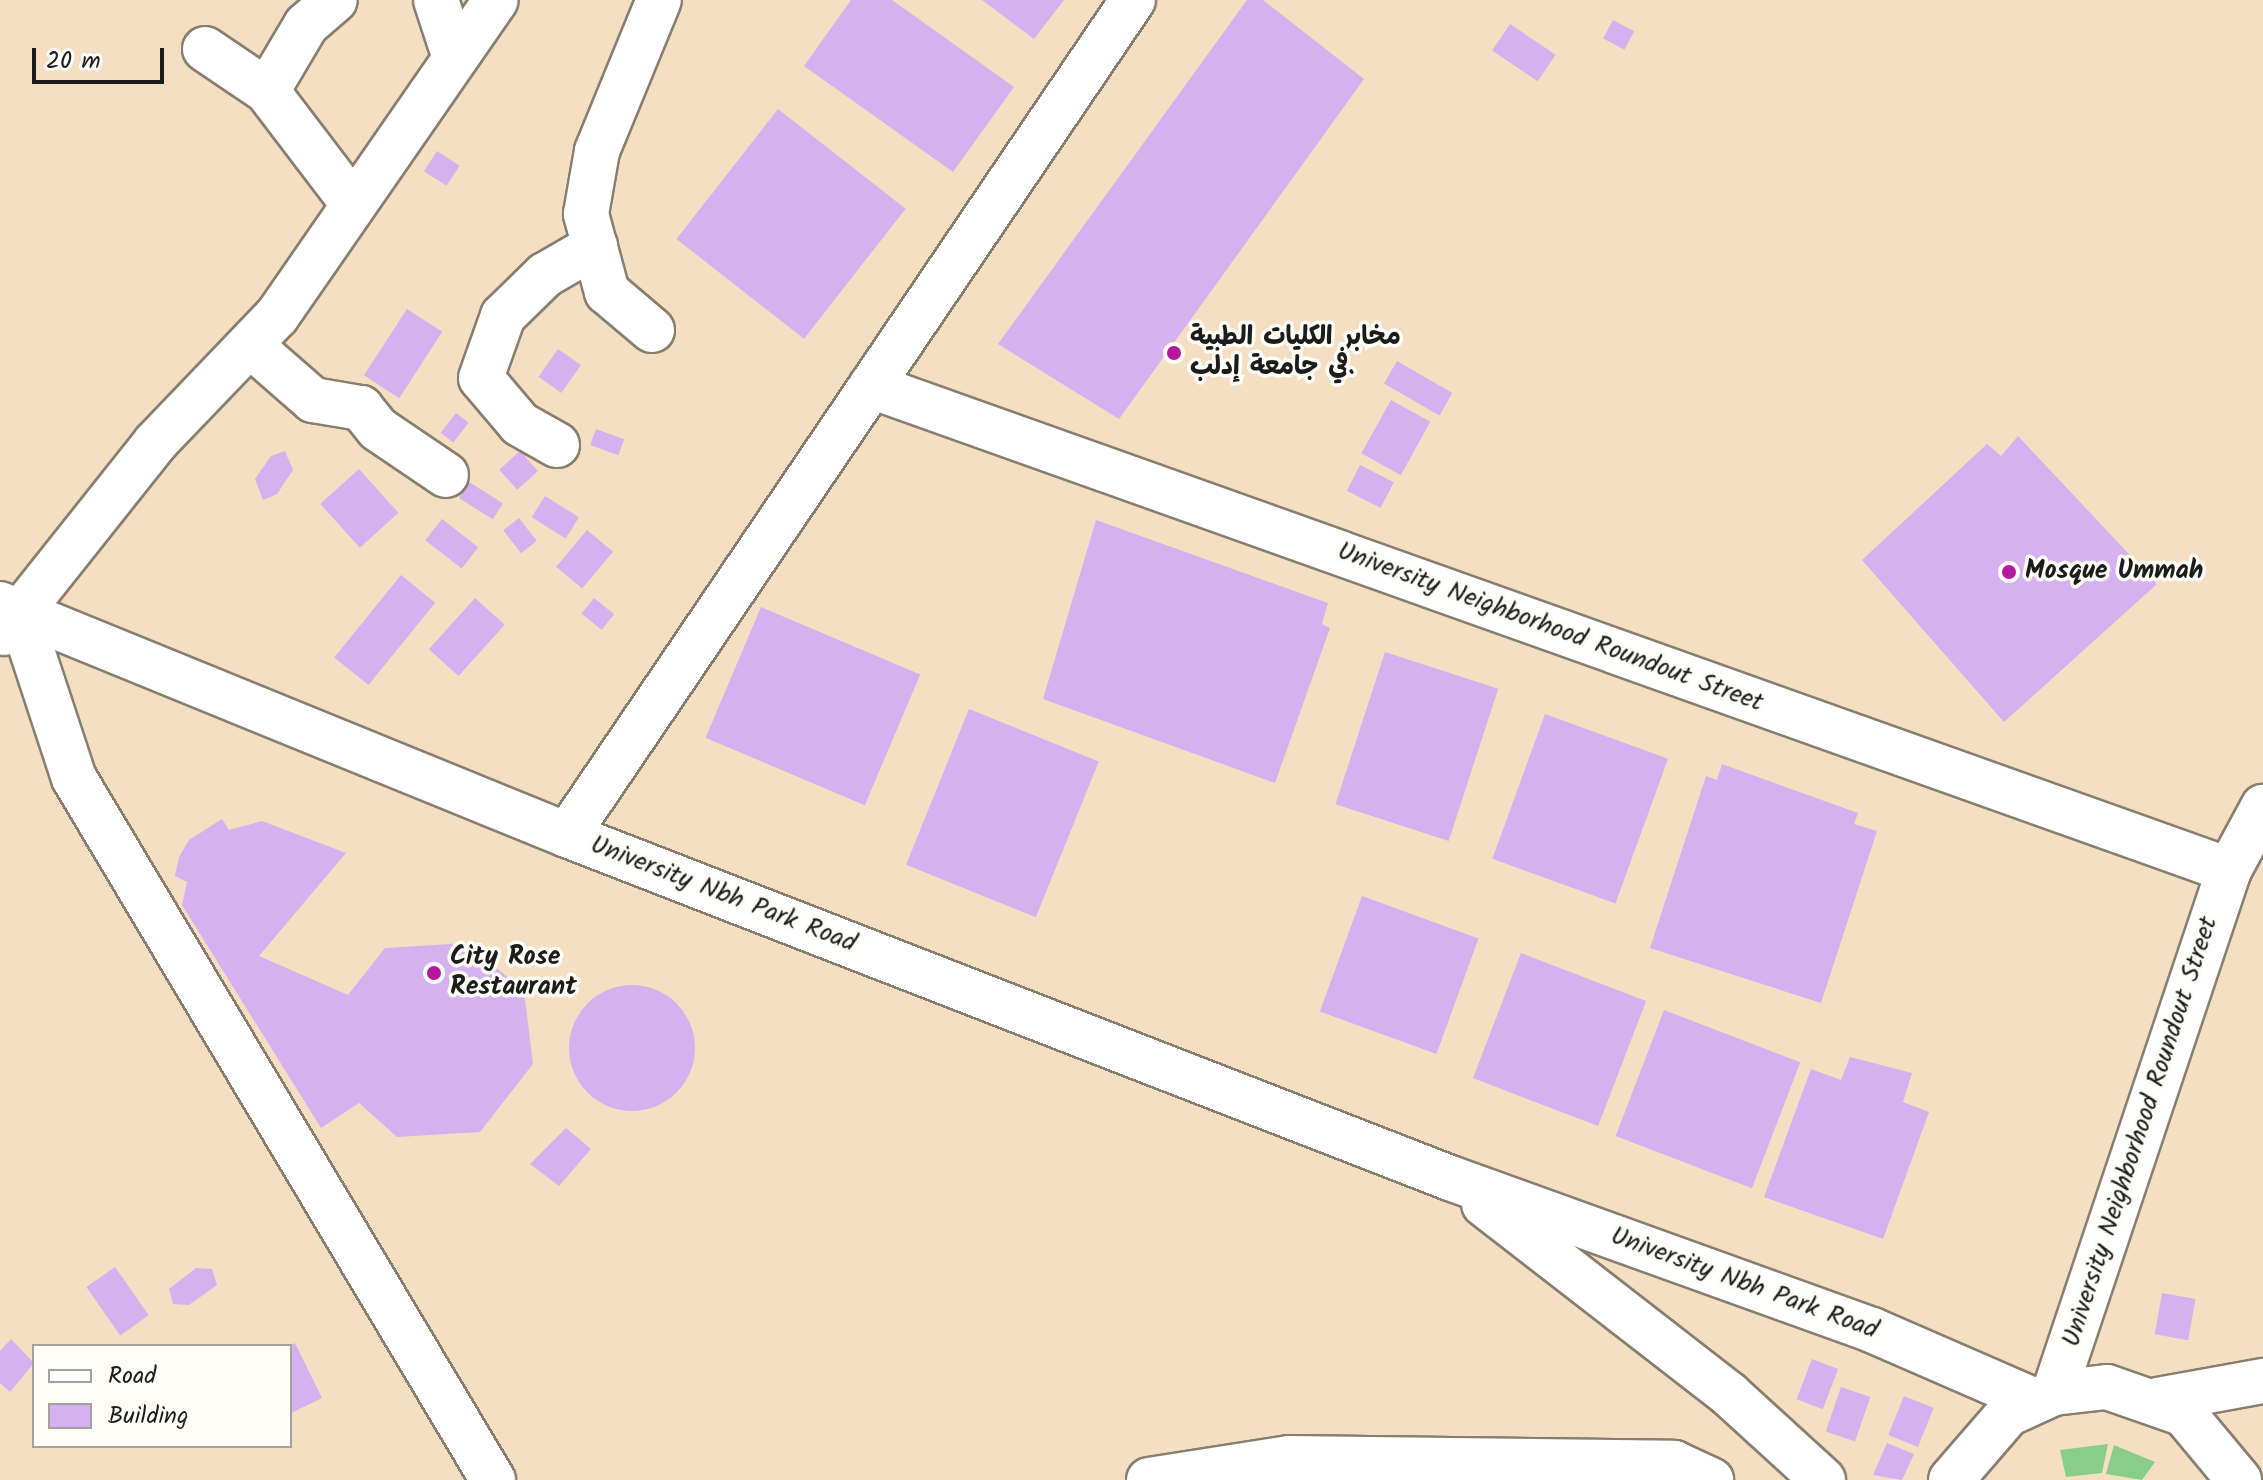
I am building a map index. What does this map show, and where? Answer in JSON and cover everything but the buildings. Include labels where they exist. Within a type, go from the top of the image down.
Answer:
[{"type":"street","points":[[267,91],[306,25],[335,0]]},
{"type":"street","points":[[436,0],[454,55]]},
{"type":"street","points":[[493,1480],[74,778],[6,618],[155,443],[250,345],[496,0]]},
{"type":"street","points":[[652,330],[607,292],[586,214],[597,151],[659,0]]},
{"type":"street","points":[[567,835],[1133,0]]},
{"type":"street","points":[[205,49],[267,91],[353,204]]},
{"type":"street","points":[[557,445],[520,424],[481,378],[503,316],[545,275],[595,246]]},
{"type":"street","points":[[250,345],[313,400],[361,408],[378,429],[446,475]]},
{"type":"street","name":"University Neighborhood Roundout Street","points":[[871,386],[2229,870]]},
{"type":"street","name":"University Nbh Park Road","points":[[6,618],[1450,1178],[1872,1330],[2044,1396]]},
{"type":"street","name":"University Neighborhood Roundout Street","points":[[2044,1396],[2229,870],[2263,807]]},
{"type":"street","name":"University Nbh Park Road","points":[[1450,1178],[1730,1395],[1823,1480]]},
{"type":"street","points":[[2158,1400],[2263,1381]]},
{"type":"street","points":[[1951,1480],[1986,1432],[2044,1396],[2107,1387],[2158,1400],[2207,1433],[2239,1480]]},
{"type":"street","points":[[1149,1480],[1289,1458],[1674,1463],[1711,1480]]},
{"type":"green space","points":[[2108,1444],[2102,1473],[2066,1477],[2060,1450]]},
{"type":"green space","points":[[2114,1445],[2155,1462],[2142,1480],[2106,1474]]},
{"type":"place","name":"مخابر الكليات الطبية في جامعة إدلب.","points":[[1174,353]]},
{"type":"place","name":"Mosque Ummah","points":[[2009,572]]},
{"type":"place","name":"City Rose Restaurant","points":[[434,973]]}]
